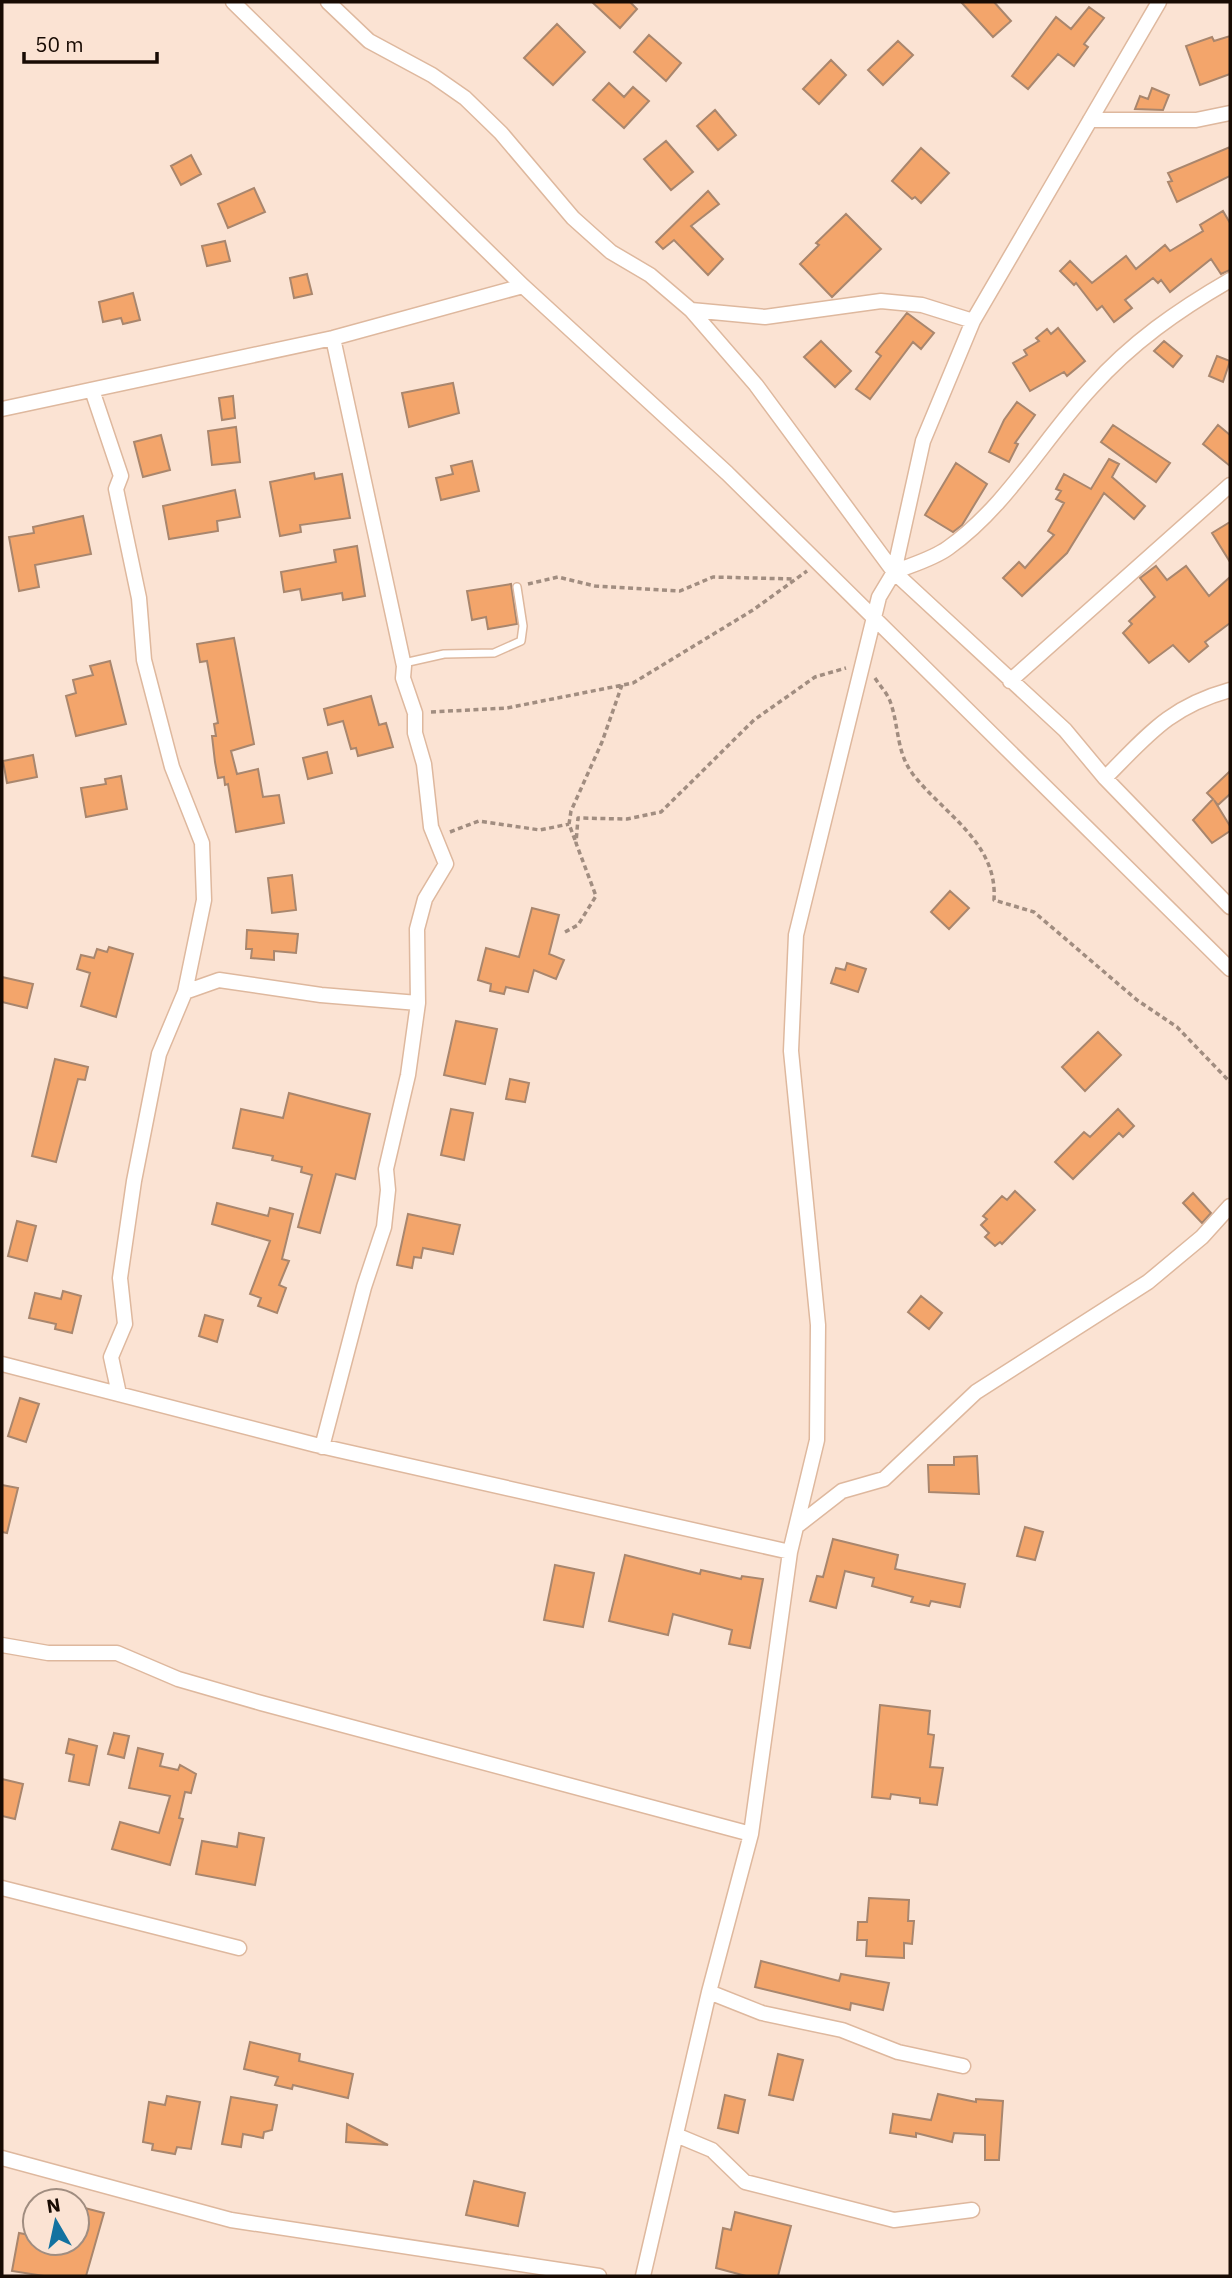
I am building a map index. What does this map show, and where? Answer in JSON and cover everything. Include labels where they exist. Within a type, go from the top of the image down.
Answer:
[{"type":"street","points":[[233,2],[523,286],[727,473],[1230,969]]},
{"type":"street","points":[[328,2],[369,41],[432,75],[465,98],[501,132],[573,218],[611,252],[650,275],[691,310],[756,385],[894,572],[1065,730],[1105,778],[1230,905]]},
{"type":"street","points":[[643,2276],[709,1992],[751,1834],[790,1552],[817,1440],[818,1325],[792,1051],[796,936],[879,597],[894,572],[923,441],[973,321],[1159,2]]},
{"type":"street","points":[[1090,120],[1196,120],[1230,113]]},
{"type":"street","points":[[894,572],[947,549],[991,509],[1091,388],[1131,348],[1178,311],[1230,280]]},
{"type":"street","points":[[2,409],[332,338],[523,286]]},
{"type":"street","points":[[691,310],[765,317],[881,301],[922,305],[973,321]]},
{"type":"street","points":[[322,1447],[364,1287],[384,1227],[388,1190],[386,1170],[408,1075],[418,1003],[417,929],[425,899],[446,864],[435,836],[415,713],[402,678],[403,663],[332,338]]},
{"type":"street","points":[[92,390],[121,476],[116,489],[139,598],[144,660],[172,767],[202,843],[204,901],[185,992],[159,1054],[134,1181],[120,1278],[125,1324],[111,1357],[119,1394]]},
{"type":"street","points":[[1010,681],[1230,485]]},
{"type":"street","points":[[1105,778],[1166,717],[1198,699],[1230,690]]},
{"type":"street","points":[[185,992],[219,980],[321,995],[418,1003]]},
{"type":"street","points":[[797,1526],[842,1491],[884,1479],[976,1392],[1149,1282],[1202,1237],[1230,1206]]},
{"type":"street","points":[[2,1364],[322,1447],[790,1552]]},
{"type":"street","points":[[2,1645],[48,1653],[117,1653],[178,1679],[261,1703],[751,1834]]},
{"type":"street","points":[[2,1888],[239,1948]]},
{"type":"street","points":[[709,1992],[762,2013],[842,2030],[898,2052],[963,2066]]},
{"type":"street","points":[[676,2135],[712,2150],[745,2182],[894,2220],[972,2210]]},
{"type":"street","points":[[2,2158],[231,2220],[599,2276]]},
{"type":"lane","points":[[403,663],[444,654],[494,653],[521,640],[523,626],[517,587]]},
{"type":"path","points":[[415,713],[508,708],[633,683],[797,579],[817,562]]},
{"type":"path","points":[[517,587],[558,577],[595,586],[680,591],[713,577],[797,579]]},
{"type":"path","points":[[576,843],[578,818],[627,819],[662,812],[754,720],[815,677],[865,663],[890,701],[896,739],[911,772],[985,852],[995,884],[994,900],[1034,912],[1137,1000],[1177,1027],[1230,1082]]},
{"type":"path","points":[[565,932],[578,925],[596,897],[569,824],[622,685]]},
{"type":"path","points":[[435,836],[479,821],[540,830],[569,824]]},
{"type":"building","points":[[592,2],[630,2],[637,9],[620,28]]},
{"type":"building","points":[[961,2],[994,2],[1011,21],[993,37]]},
{"type":"building","points":[[1089,7],[1104,18],[1084,44],[1088,47],[1074,66],[1058,54],[1028,89],[1012,76],[1056,17],[1071,29]]},
{"type":"building","points":[[557,24],[585,52],[553,85],[524,58]]},
{"type":"building","points":[[649,35],[681,63],[666,81],[634,52]]},
{"type":"building","points":[[1230,36],[1230,74],[1200,85],[1186,46],[1212,37],[1214,41]]},
{"type":"building","points":[[898,41],[913,55],[883,85],[868,70]]},
{"type":"building","points":[[831,60],[846,75],[819,104],[803,89]]},
{"type":"building","points":[[609,83],[624,97],[633,87],[649,101],[624,128],[593,100]]},
{"type":"building","points":[[1152,88],[1169,95],[1163,110],[1135,109],[1140,96],[1148,99]]},
{"type":"building","points":[[715,110],[736,135],[718,150],[697,126]]},
{"type":"building","points":[[666,141],[693,172],[671,190],[644,159]]},
{"type":"building","points":[[1230,147],[1230,176],[1177,202],[1168,182],[1172,181],[1168,173]]},
{"type":"building","points":[[921,148],[949,173],[921,203],[915,197],[912,199],[892,181]]},
{"type":"building","points":[[191,155],[201,174],[181,185],[171,166]]},
{"type":"building","points":[[254,188],[265,212],[228,228],[218,204]]},
{"type":"building","points":[[708,191],[719,204],[691,226],[723,259],[708,275],[674,240],[663,249],[656,242]]},
{"type":"building","points":[[1223,211],[1230,223],[1230,270],[1221,274],[1211,259],[1170,292],[1161,280],[1158,283],[1153,278],[1125,300],[1132,308],[1114,322],[1102,306],[1097,310],[1076,283],[1074,285],[1060,271],[1070,261],[1092,283],[1126,256],[1136,269],[1165,245],[1170,251],[1203,231],[1200,225]]},
{"type":"building","points":[[846,214],[881,249],[832,297],[800,264],[819,245],[816,243]]},
{"type":"building","points":[[225,241],[230,261],[207,266],[202,246]]},
{"type":"building","points":[[307,274],[312,294],[294,298],[290,278]]},
{"type":"building","points":[[133,293],[140,320],[123,324],[121,318],[103,322],[99,302]]},
{"type":"building","points":[[907,313],[934,333],[921,349],[913,342],[870,399],[856,389],[881,356],[876,352]]},
{"type":"building","points":[[1058,328],[1085,361],[1067,376],[1064,372],[1030,391],[1013,363],[1027,355],[1024,350],[1039,341],[1036,338],[1047,329],[1051,334]]},
{"type":"building","points":[[821,341],[851,371],[835,387],[804,357]]},
{"type":"building","points":[[1164,341],[1182,356],[1173,367],[1154,351]]},
{"type":"building","points":[[1217,356],[1230,361],[1223,382],[1209,376]]},
{"type":"building","points":[[453,383],[459,413],[409,427],[402,393]]},
{"type":"building","points":[[233,396],[235,418],[222,420],[219,398]]},
{"type":"building","points":[[1017,402],[1035,415],[1015,443],[1018,444],[1009,462],[989,452],[1004,420]]},
{"type":"building","points":[[1113,425],[1170,463],[1156,482],[1101,442]]},
{"type":"building","points":[[1218,425],[1230,435],[1230,466],[1203,444]]},
{"type":"building","points":[[236,427],[240,462],[212,465],[208,431]]},
{"type":"building","points":[[161,435],[170,470],[143,477],[134,442]]},
{"type":"building","points":[[1109,459],[1119,464],[1112,477],[1145,506],[1134,519],[1104,493],[1067,553],[1022,596],[1003,578],[1019,562],[1025,568],[1054,535],[1048,531],[1064,503],[1056,499],[1061,491],[1056,489],[1064,474],[1091,489]]},
{"type":"building","points":[[472,461],[479,491],[441,500],[436,478],[453,474],[451,466]]},
{"type":"building","points":[[956,463],[987,484],[962,525],[953,532],[925,515]]},
{"type":"building","points":[[314,473],[315,479],[342,474],[350,518],[300,525],[301,532],[280,536],[270,482]]},
{"type":"building","points":[[235,490],[240,517],[217,521],[218,531],[169,539],[163,506]]},
{"type":"building","points":[[83,516],[91,554],[35,565],[39,587],[19,591],[9,537],[34,533],[33,527]]},
{"type":"building","points":[[1230,522],[1230,562],[1212,533]]},
{"type":"building","points":[[357,546],[365,596],[343,600],[342,593],[302,600],[300,589],[284,592],[281,572],[336,562],[334,550]]},
{"type":"building","points":[[1156,566],[1167,580],[1186,566],[1209,596],[1230,577],[1230,623],[1205,642],[1208,646],[1189,662],[1173,645],[1149,663],[1123,633],[1132,624],[1129,621],[1155,597],[1140,578]]},
{"type":"building","points":[[511,584],[517,624],[488,629],[486,617],[472,620],[467,591]]},
{"type":"building","points":[[234,638],[254,744],[231,751],[237,774],[258,769],[263,797],[279,795],[284,823],[236,832],[228,784],[225,785],[224,777],[218,778],[212,736],[216,736],[214,724],[218,723],[207,661],[200,662],[197,644]]},
{"type":"building","points":[[110,661],[126,724],[76,736],[66,696],[76,693],[73,680],[93,675],[90,666]]},
{"type":"building","points":[[371,696],[379,725],[386,723],[393,747],[358,756],[356,748],[351,749],[343,721],[328,725],[324,709]]},
{"type":"building","points":[[327,752],[332,773],[308,779],[303,758]]},
{"type":"building","points":[[33,755],[37,777],[7,783],[3,761]]},
{"type":"building","points":[[1230,771],[1230,794],[1218,805],[1214,800],[1230,826],[1230,831],[1212,843],[1193,820],[1213,799],[1207,793]]},
{"type":"building","points":[[121,776],[127,809],[86,817],[81,788],[106,784],[105,779]]},
{"type":"building","points":[[292,875],[296,910],[272,913],[268,878]]},
{"type":"building","points":[[950,891],[969,908],[949,929],[931,912]]},
{"type":"building","points":[[532,908],[559,915],[549,954],[564,960],[556,979],[534,970],[528,992],[506,987],[504,994],[490,991],[491,984],[478,980],[486,948],[519,957]]},
{"type":"building","points":[[247,930],[298,934],[296,953],[274,951],[274,960],[251,958],[252,949],[246,949]]},
{"type":"building","points":[[109,947],[133,954],[116,1017],[81,1006],[90,973],[77,969],[81,955],[94,958],[97,949],[107,952]]},
{"type":"building","points":[[847,963],[866,969],[858,992],[831,983],[836,968],[845,970]]},
{"type":"building","points":[[2,977],[33,984],[27,1008],[2,1002]]},
{"type":"building","points":[[456,1021],[497,1029],[485,1084],[444,1075]]},
{"type":"building","points":[[1098,1032],[1121,1055],[1085,1091],[1062,1067]]},
{"type":"building","points":[[55,1059],[88,1067],[85,1080],[78,1079],[56,1162],[32,1156]]},
{"type":"building","points":[[510,1079],[529,1083],[525,1102],[506,1099]]},
{"type":"building","points":[[289,1093],[370,1114],[355,1179],[336,1174],[320,1233],[298,1227],[312,1175],[301,1172],[302,1167],[272,1160],[273,1156],[233,1148],[241,1109],[283,1118]]},
{"type":"building","points":[[451,1109],[473,1113],[464,1160],[441,1155]]},
{"type":"building","points":[[1118,1109],[1134,1126],[1123,1137],[1119,1133],[1073,1179],[1055,1162],[1084,1132],[1090,1137]]},
{"type":"building","points":[[1015,1191],[1035,1210],[1002,1244],[1000,1242],[995,1246],[985,1237],[989,1233],[981,1225],[987,1219],[983,1216],[1002,1196],[1007,1200]]},
{"type":"building","points":[[1193,1193],[1211,1213],[1202,1223],[1183,1203]]},
{"type":"building","points":[[217,1203],[268,1216],[270,1208],[293,1214],[282,1259],[289,1261],[279,1285],[286,1288],[277,1313],[258,1306],[261,1298],[250,1294],[270,1241],[212,1224]]},
{"type":"building","points":[[408,1214],[460,1225],[453,1254],[423,1248],[421,1258],[414,1257],[412,1268],[397,1265]]},
{"type":"building","points":[[17,1221],[36,1226],[27,1261],[8,1256]]},
{"type":"building","points":[[63,1291],[81,1296],[72,1333],[55,1329],[56,1324],[29,1318],[35,1293],[61,1299]]},
{"type":"building","points":[[921,1296],[942,1313],[929,1329],[908,1312]]},
{"type":"building","points":[[205,1315],[223,1320],[217,1342],[199,1336]]},
{"type":"building","points":[[20,1398],[39,1404],[26,1442],[8,1436]]},
{"type":"building","points":[[977,1456],[979,1494],[929,1492],[928,1465],[954,1465],[954,1457]]},
{"type":"building","points":[[2,1485],[18,1488],[7,1533],[2,1532]]},
{"type":"building","points":[[1025,1527],[1043,1532],[1035,1560],[1017,1556]]},
{"type":"building","points":[[833,1539],[898,1555],[895,1569],[965,1584],[960,1607],[931,1601],[929,1606],[911,1602],[913,1597],[872,1586],[874,1578],[845,1571],[836,1608],[810,1601],[817,1576],[823,1577]]},
{"type":"building","points":[[625,1555],[700,1574],[701,1570],[741,1579],[742,1576],[763,1579],[750,1648],[729,1644],[732,1630],[673,1614],[668,1635],[609,1621]]},
{"type":"building","points":[[555,1565],[594,1573],[583,1627],[544,1620]]},
{"type":"building","points":[[880,1705],[930,1711],[928,1734],[934,1735],[930,1767],[943,1768],[937,1805],[920,1803],[920,1798],[891,1794],[890,1799],[872,1797]]},
{"type":"building","points":[[114,1733],[129,1736],[124,1758],[108,1754]]},
{"type":"building","points":[[69,1739],[97,1746],[89,1785],[69,1781],[74,1755],[66,1753]]},
{"type":"building","points":[[138,1748],[163,1754],[160,1766],[178,1770],[180,1765],[196,1774],[191,1793],[185,1792],[179,1818],[183,1819],[170,1865],[112,1849],[120,1822],[159,1833],[170,1796],[129,1788]]},
{"type":"building","points":[[2,1779],[23,1784],[15,1819],[2,1816]]},
{"type":"building","points":[[239,1833],[264,1838],[255,1885],[196,1874],[202,1841],[237,1847]]},
{"type":"building","points":[[869,1898],[909,1900],[908,1921],[914,1921],[912,1944],[904,1943],[904,1958],[866,1956],[867,1940],[857,1940],[858,1922],[867,1922]]},
{"type":"building","points":[[761,1961],[839,1981],[841,1974],[889,1983],[883,2010],[851,2003],[850,2010],[755,1987]]},
{"type":"building","points":[[250,2042],[300,2054],[299,2061],[353,2074],[348,2098],[293,2085],[292,2089],[275,2085],[278,2077],[244,2069]]},
{"type":"building","points":[[778,2054],[803,2060],[793,2100],[769,2095]]},
{"type":"building","points":[[938,2094],[976,2102],[976,2099],[1003,2101],[999,2160],[985,2160],[985,2135],[954,2133],[952,2142],[916,2133],[916,2137],[890,2133],[893,2114],[931,2120]]},
{"type":"building","points":[[725,2095],[745,2100],[738,2133],[718,2128]]},
{"type":"building","points":[[167,2096],[200,2102],[191,2149],[177,2147],[175,2154],[152,2150],[153,2144],[143,2142],[149,2102],[165,2105]]},
{"type":"building","points":[[231,2097],[277,2105],[272,2130],[264,2132],[263,2138],[243,2134],[241,2147],[222,2144]]},
{"type":"building","points":[[347,2124],[388,2145],[346,2142]]},
{"type":"building","points":[[474,2181],[525,2193],[518,2226],[466,2215]]},
{"type":"building","points":[[91,2210],[104,2213],[86,2276],[44,2276],[12,2271],[19,2233],[21,2257],[91,2257]]},
{"type":"building","points":[[735,2212],[791,2226],[778,2276],[746,2276],[716,2268],[723,2228],[731,2230]]}]
